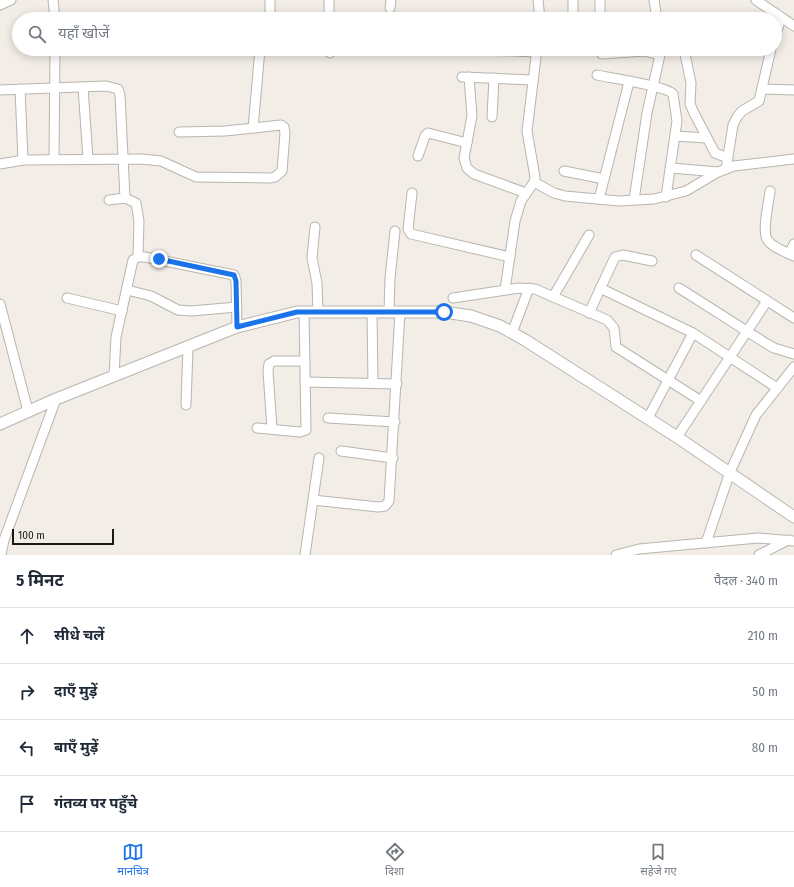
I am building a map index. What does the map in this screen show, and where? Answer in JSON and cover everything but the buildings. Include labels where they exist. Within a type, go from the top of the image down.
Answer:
[{"type":"main road","points":[[0,424],[56,399],[237,327],[304,312],[444,312],[471,316],[500,326],[512,333],[648,418],[730,472],[794,517]]},
{"type":"street","points":[[0,4],[11,0]]},
{"type":"street","points":[[53,0],[54,12]]},
{"type":"street","points":[[270,0],[270,12]]},
{"type":"street","points":[[329,0],[329,12]]},
{"type":"street","points":[[538,0],[539,12]]},
{"type":"street","points":[[573,0],[573,12]]},
{"type":"street","points":[[600,0],[600,12]]},
{"type":"street","points":[[654,0],[656,12]]},
{"type":"street","points":[[756,0],[773,12]]},
{"type":"street","points":[[782,19],[794,26]]},
{"type":"street","points":[[54,159],[55,56]]},
{"type":"street","points":[[253,128],[259,56]]},
{"type":"street","points":[[505,290],[515,221],[523,197],[534,182],[527,131],[536,56]]},
{"type":"street","points":[[634,200],[647,113],[660,56]]},
{"type":"street","points":[[685,56],[691,83],[690,104],[698,124],[715,153],[728,158]]},
{"type":"street","points":[[722,171],[728,158],[734,125],[738,116],[742,111],[757,104],[769,56]]},
{"type":"street","points":[[597,75],[654,87],[670,91],[673,94],[678,121],[666,197]]},
{"type":"street","points":[[523,197],[470,171],[465,164],[464,158],[472,116],[466,77],[533,80]]},
{"type":"street","points":[[492,117],[494,78]]},
{"type":"street","points":[[599,199],[629,82]]},
{"type":"street","points":[[83,87],[88,159]]},
{"type":"street","points":[[0,90],[112,87],[119,92],[125,198]]},
{"type":"street","points":[[20,89],[23,160]]},
{"type":"street","points":[[762,89],[794,90]]},
{"type":"street","points":[[0,164],[23,160],[122,159],[161,162],[196,177],[275,177],[280,174],[283,168],[284,127],[281,125],[225,131],[179,132]]},
{"type":"street","points":[[418,156],[425,136],[428,132],[467,143]]},
{"type":"street","points":[[675,136],[706,138]]},
{"type":"street","points":[[534,182],[554,193],[599,199],[634,200],[666,197],[695,187],[722,171],[734,166],[794,159]]},
{"type":"street","points":[[671,168],[722,171]]},
{"type":"street","points":[[564,171],[604,179]]},
{"type":"street","points":[[770,191],[765,232],[767,239],[770,243],[791,255],[794,244]]},
{"type":"street","points":[[412,193],[408,227],[409,232],[510,257]]},
{"type":"street","points":[[109,200],[125,198],[133,201],[137,207],[139,237],[138,257]]},
{"type":"street","points":[[315,227],[312,258],[317,283],[318,312]]},
{"type":"street","points":[[313,500],[378,507],[384,506],[389,501],[391,491],[397,384],[395,312],[390,278],[396,231]]},
{"type":"street","points":[[553,297],[589,235]]},
{"type":"street","points":[[589,312],[614,257],[618,255],[652,261]]},
{"type":"street","points":[[696,255],[794,318]]},
{"type":"street","points":[[114,376],[116,337],[133,260],[138,257],[145,257],[234,275],[236,281],[237,327]]},
{"type":"street","points":[[512,333],[529,288]]},
{"type":"street","points":[[453,298],[529,288],[542,291],[612,324],[616,347],[701,401]]},
{"type":"street","points":[[600,288],[693,334],[777,388]]},
{"type":"street","points":[[680,288],[774,348],[794,354]]},
{"type":"street","points":[[127,290],[151,296],[178,310],[191,311],[237,307]]},
{"type":"street","points":[[67,298],[122,311]]},
{"type":"street","points":[[677,438],[767,301]]},
{"type":"street","points":[[0,304],[28,411]]},
{"type":"street","points":[[257,428],[300,432],[306,430],[304,312]]},
{"type":"street","points":[[372,312],[373,383]]},
{"type":"street","points":[[648,418],[693,334]]},
{"type":"street","points":[[186,405],[188,347]]},
{"type":"street","points":[[272,430],[268,371],[269,364],[274,361],[305,361]]},
{"type":"street","points":[[706,543],[730,472],[756,415],[794,367]]},
{"type":"street","points":[[305,382],[397,384]]},
{"type":"street","points":[[2,555],[4,540],[56,399]]},
{"type":"street","points":[[328,418],[395,422]]},
{"type":"street","points":[[341,452],[393,458]]},
{"type":"street","points":[[305,555],[319,458]]},
{"type":"street","points":[[616,555],[640,549],[758,538],[791,541]]},
{"type":"street","points":[[758,555],[791,541]]},
{"type":"route","points":[[159,259],[234,275],[236,278],[237,327],[297,312],[444,312]]}]
